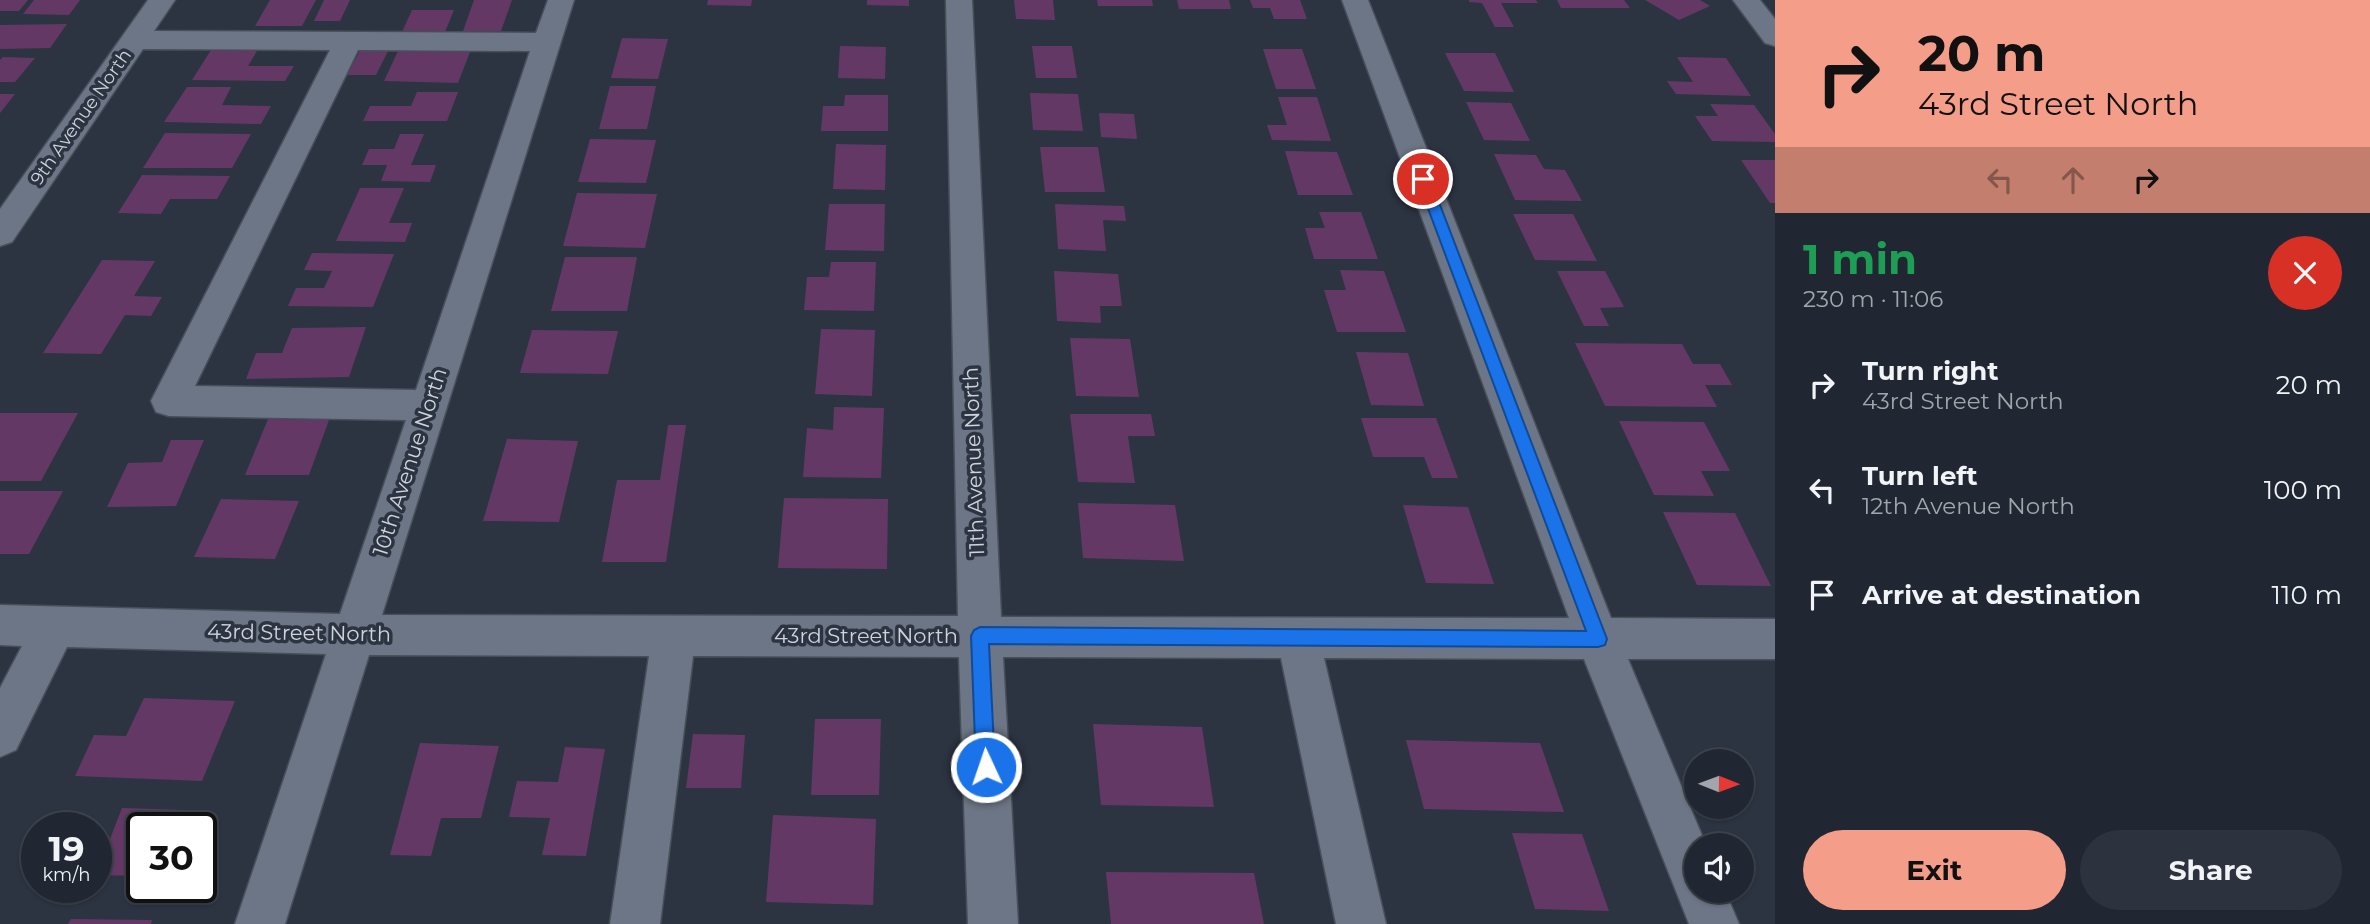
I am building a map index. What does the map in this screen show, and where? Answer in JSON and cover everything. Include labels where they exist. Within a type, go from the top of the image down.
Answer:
[{"type":"street","name":"9th Avenue North","points":[[0,234],[162,0]]},
{"type":"street","name":"10th Avenue North","points":[[260,924],[561,0]]},
{"type":"street","name":"11th Avenue North","points":[[959,0],[980,636],[993,924]]},
{"type":"street","points":[[1355,0],[1598,639],[1684,850]]},
{"type":"street","points":[[1746,0],[1775,37]]},
{"type":"street","points":[[134,40],[548,42]]},
{"type":"street","points":[[348,41],[169,401],[429,405]]},
{"type":"street","name":"43rd Street North","points":[[0,625],[354,635],[1775,639]]},
{"type":"street","points":[[0,734],[55,626]]},
{"type":"street","points":[[635,924],[674,635]]},
{"type":"street","points":[[1298,638],[1361,924]]},
{"type":"street","points":[[1705,903],[1714,924]]},
{"type":"building","points":[[0,0],[28,0],[19,11],[0,11]]},
{"type":"building","points":[[34,0],[80,0],[69,15],[23,14]]},
{"type":"building","points":[[270,0],[316,0],[302,26],[255,26]]},
{"type":"building","points":[[324,0],[350,0],[340,21],[314,21]]},
{"type":"building","points":[[474,0],[512,0],[501,31],[463,31]]},
{"type":"building","points":[[708,0],[752,0],[751,6],[707,5]]},
{"type":"building","points":[[867,0],[909,0],[909,6],[867,5]]},
{"type":"building","points":[[1014,0],[1053,0],[1055,20],[1016,19]]},
{"type":"building","points":[[1097,0],[1152,0],[1153,6],[1098,6]]},
{"type":"building","points":[[1177,0],[1229,0],[1231,9],[1179,9]]},
{"type":"building","points":[[1250,0],[1300,0],[1307,19],[1274,19],[1270,8],[1253,8]]},
{"type":"building","points":[[1469,0],[1536,0],[1538,3],[1501,3],[1514,27],[1495,27],[1482,3]]},
{"type":"building","points":[[1557,0],[1624,0],[1630,8],[1561,8]]},
{"type":"building","points":[[1645,0],[1700,0],[1710,6],[1679,20]]},
{"type":"building","points":[[412,10],[454,10],[445,32],[402,32]]},
{"type":"building","points":[[67,24],[50,48],[0,49],[0,25]]},
{"type":"building","points":[[622,38],[668,39],[658,79],[611,78]]},
{"type":"building","points":[[840,46],[886,47],[885,79],[838,78]]},
{"type":"building","points":[[1032,46],[1072,46],[1077,78],[1036,78]]},
{"type":"building","points":[[361,49],[389,49],[376,75],[347,75]]},
{"type":"building","points":[[1263,49],[1302,49],[1316,89],[1276,89]]},
{"type":"building","points":[[211,50],[257,51],[248,66],[294,66],[285,81],[192,80]]},
{"type":"building","points":[[398,51],[470,52],[458,83],[384,81]]},
{"type":"building","points":[[1445,53],[1495,53],[1514,92],[1464,91]]},
{"type":"building","points":[[3,57],[35,58],[15,82],[0,82],[0,60]]},
{"type":"building","points":[[1677,57],[1726,58],[1751,96],[1676,94],[1667,81],[1693,82]]},
{"type":"building","points":[[610,86],[656,86],[647,129],[599,129]]},
{"type":"building","points":[[187,87],[231,87],[222,105],[271,106],[261,124],[164,122]]},
{"type":"building","points":[[417,92],[458,92],[447,121],[363,121],[370,106],[411,106]]},
{"type":"building","points":[[1030,93],[1078,94],[1083,131],[1033,130]]},
{"type":"building","points":[[0,94],[15,94],[0,113]]},
{"type":"building","points":[[845,95],[888,95],[888,131],[821,131],[823,106],[844,106]]},
{"type":"building","points":[[1278,97],[1317,97],[1331,141],[1272,140],[1267,125],[1287,125]]},
{"type":"building","points":[[1466,102],[1511,103],[1530,141],[1484,140]]},
{"type":"building","points":[[1710,104],[1754,105],[1775,134],[1775,142],[1712,141],[1695,116],[1718,116]]},
{"type":"building","points":[[1099,113],[1134,114],[1137,139],[1101,137]]},
{"type":"building","points":[[165,133],[251,134],[232,168],[143,168]]},
{"type":"building","points":[[400,134],[424,134],[411,165],[436,165],[430,182],[381,181],[387,165],[362,165],[369,149],[394,149]]},
{"type":"building","points":[[590,139],[656,140],[646,183],[578,182]]},
{"type":"building","points":[[836,144],[886,145],[885,190],[833,189]]},
{"type":"building","points":[[1040,147],[1098,147],[1105,192],[1045,192]]},
{"type":"building","points":[[1285,151],[1337,152],[1353,195],[1298,195]]},
{"type":"building","points":[[1494,154],[1536,155],[1544,169],[1565,170],[1582,201],[1515,200]]},
{"type":"building","points":[[1741,160],[1775,160],[1775,203],[1770,203]]},
{"type":"building","points":[[142,175],[230,176],[217,199],[170,199],[161,214],[118,213]]},
{"type":"building","points":[[360,188],[404,188],[389,223],[412,223],[405,242],[336,241]]},
{"type":"building","points":[[577,193],[657,194],[645,248],[563,246]]},
{"type":"building","points":[[829,204],[885,204],[884,251],[825,250]]},
{"type":"building","points":[[1055,204],[1124,206],[1126,221],[1103,220],[1106,251],[1058,249]]},
{"type":"building","points":[[1319,212],[1361,212],[1378,259],[1314,259],[1305,228],[1325,228]]},
{"type":"building","points":[[1513,214],[1573,214],[1597,261],[1535,260]]},
{"type":"building","points":[[312,253],[394,254],[373,307],[288,306],[296,288],[324,288],[332,271],[304,270]]},
{"type":"building","points":[[565,257],[637,257],[627,311],[551,311]]},
{"type":"building","points":[[102,260],[155,261],[134,296],[162,297],[151,316],[125,315],[101,354],[43,353]]},
{"type":"building","points":[[831,262],[876,262],[874,311],[804,310],[807,277],[829,277]]},
{"type":"building","points":[[1340,270],[1384,271],[1406,332],[1337,332],[1324,290],[1346,290]]},
{"type":"building","points":[[1054,271],[1118,274],[1122,306],[1100,306],[1101,323],[1057,321]]},
{"type":"building","points":[[1557,271],[1605,271],[1624,307],[1600,308],[1609,326],[1584,326]]},
{"type":"building","points":[[366,327],[349,377],[246,379],[256,353],[282,353],[292,328]]},
{"type":"building","points":[[821,329],[875,330],[872,396],[815,394]]},
{"type":"building","points":[[532,330],[618,331],[608,374],[520,373]]},
{"type":"building","points":[[1070,338],[1130,339],[1139,397],[1076,396]]},
{"type":"building","points":[[1575,343],[1682,344],[1693,364],[1720,364],[1732,385],[1705,385],[1717,407],[1605,406]]},
{"type":"building","points":[[1356,352],[1408,353],[1424,406],[1371,405]]},
{"type":"building","points":[[834,407],[884,408],[881,478],[803,477],[807,428],[833,430]]},
{"type":"building","points":[[0,413],[78,413],[41,481],[0,481]]},
{"type":"building","points":[[1070,414],[1151,414],[1155,436],[1128,436],[1135,483],[1078,482]]},
{"type":"building","points":[[1361,418],[1436,418],[1458,478],[1432,478],[1424,457],[1373,457]]},
{"type":"building","points":[[268,419],[329,420],[309,475],[245,475]]},
{"type":"building","points":[[1619,421],[1704,422],[1730,471],[1701,471],[1714,496],[1654,495]]},
{"type":"building","points":[[668,425],[686,425],[666,562],[602,562],[617,480],[660,480]]},
{"type":"building","points":[[507,439],[578,441],[559,522],[483,521]]},
{"type":"building","points":[[171,440],[204,440],[176,506],[107,507],[128,463],[162,462]]},
{"type":"building","points":[[0,491],[63,491],[29,554],[0,554]]},
{"type":"building","points":[[784,498],[888,499],[887,569],[778,568]]},
{"type":"building","points":[[221,499],[299,501],[275,559],[194,557]]},
{"type":"building","points":[[1078,503],[1175,505],[1184,561],[1083,558]]},
{"type":"building","points":[[1403,505],[1468,507],[1494,584],[1426,583]]},
{"type":"building","points":[[1663,512],[1735,513],[1771,586],[1697,585]]},
{"type":"building","points":[[144,698],[235,701],[202,781],[75,776],[94,735],[126,736]]},
{"type":"building","points":[[815,719],[881,719],[879,795],[811,795]]},
{"type":"building","points":[[1093,724],[1202,727],[1214,807],[1101,805]]},
{"type":"building","points":[[693,734],[745,735],[741,788],[686,788]]},
{"type":"building","points":[[1406,740],[1540,743],[1564,812],[1424,809]]},
{"type":"building","points":[[420,743],[499,746],[481,818],[441,818],[431,856],[390,855]]},
{"type":"building","points":[[565,747],[605,749],[586,856],[542,855],[550,818],[509,817],[517,781],[558,782]]},
{"type":"building","points":[[122,808],[186,810],[126,812],[126,876],[112,875],[112,834]]},
{"type":"building","points":[[773,815],[876,819],[873,905],[766,902]]},
{"type":"building","points":[[1512,833],[1582,834],[1609,911],[1535,909]]},
{"type":"building","points":[[1106,872],[1254,873],[1264,924],[1111,924]]},
{"type":"building","points":[[71,919],[152,920],[151,924],[68,924]]},
{"type":"route","points":[[986,767],[980,636],[1598,639],[1423,179]]}]
